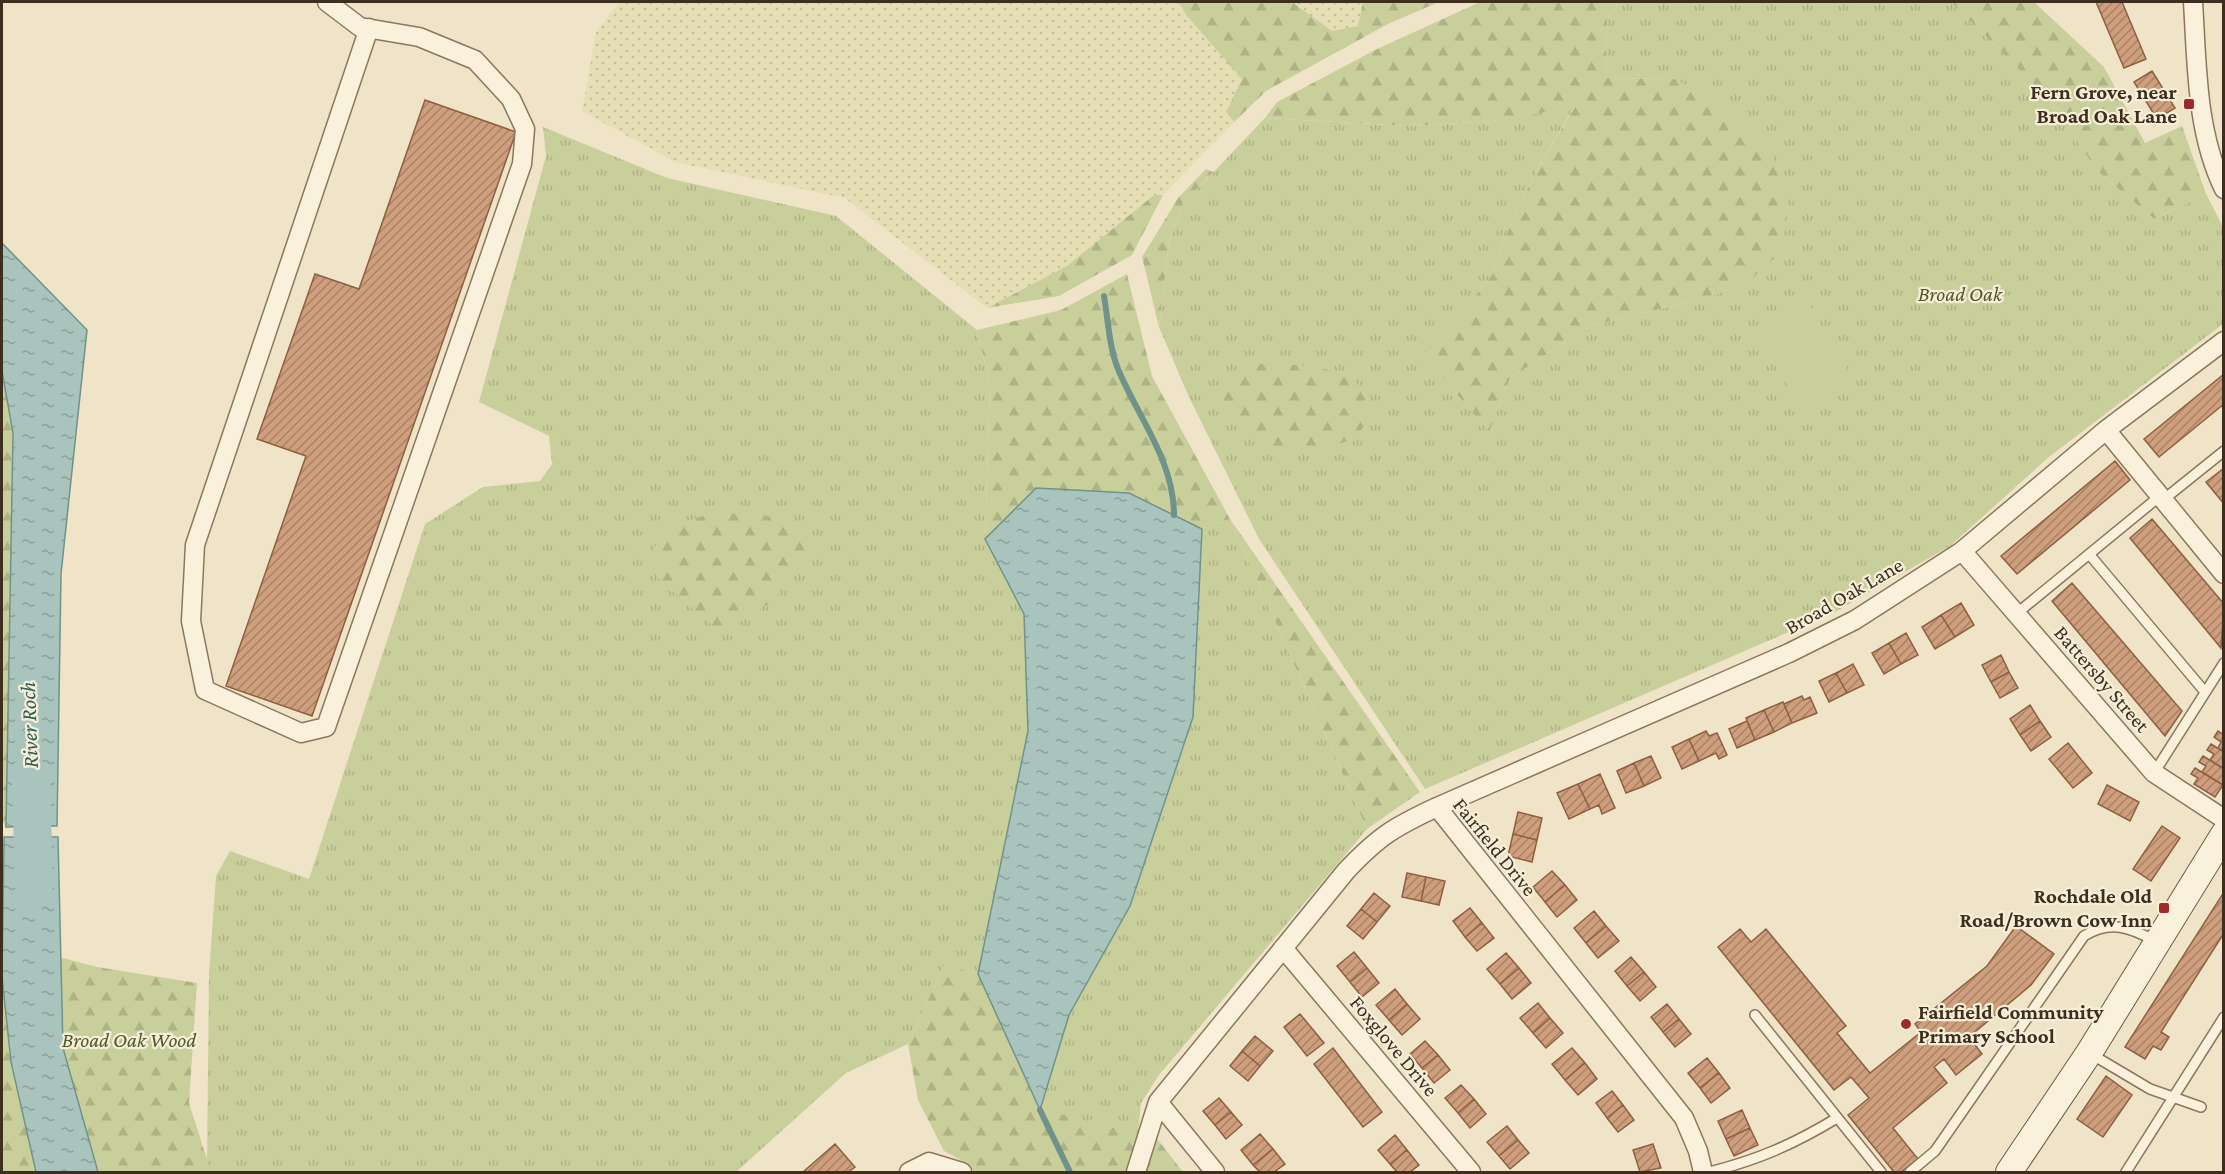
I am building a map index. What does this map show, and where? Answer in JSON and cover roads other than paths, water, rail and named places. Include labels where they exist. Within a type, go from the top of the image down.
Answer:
[{"type":"main road","points":[[2012,1172],[2089,1053],[2223,834]]},
{"type":"street","points":[[327,2],[360,27],[369,28],[419,37],[476,60],[510,99],[525,129],[522,164],[326,728],[301,733],[205,690],[191,621],[195,545],[369,28]]},
{"type":"street","points":[[2193,2],[2200,110],[2216,173],[2223,189]]},
{"type":"street","name":"Broad Oak Lane","points":[[1437,807],[1789,653],[1855,620],[1962,551],[2106,430],[2223,341]]},
{"type":"street","points":[[2106,430],[2223,574]]},
{"type":"street","name":"Battersby Street","points":[[1962,551],[2154,773],[2223,819]]},
{"type":"street","name":"Fairfield Drive","points":[[1158,1102],[1283,948],[1374,841],[1392,828],[1437,807],[1684,1118],[1698,1150],[1703,1173]]},
{"type":"street","name":"Foxglove Drive","points":[[1283,948],[1471,1173]]},
{"type":"street","points":[[1136,1173],[1158,1102]]},
{"type":"street","points":[[1158,1102],[1215,1173]]},
{"type":"street","points":[[909,1173],[929,1162],[962,1173]]},
{"type":"lane","points":[[2016,614],[2089,554],[2223,451]]},
{"type":"lane","points":[[2089,554],[2205,692]]},
{"type":"lane","points":[[2154,773],[2223,663]]},
{"type":"lane","points":[[1910,1173],[1935,1151],[2084,936],[2094,929],[2113,925],[2132,928],[2157,943]]},
{"type":"lane","points":[[1755,1015],[1881,1173]]},
{"type":"lane","points":[[2126,1173],[2223,1017]]},
{"type":"lane","points":[[2089,1053],[2150,1089],[2201,1107]]},
{"type":"lane","points":[[1709,1173],[1752,1161],[1788,1146],[1837,1118]]},
{"type":"water","points":[[2,243],[87,330],[61,574],[57,826],[6,827],[13,433],[2,371]]},
{"type":"water","points":[[1036,488],[1129,493],[1202,529],[1193,717],[1130,906],[1069,1015],[1040,1110],[978,974],[1028,731],[1024,614],[985,539]]},
{"type":"water","points":[[4,837],[58,837],[63,1048],[98,1172],[36,1172],[11,1062],[2,977]]},
{"type":"waterway","points":[[1104,296],[1115,360],[1162,458],[1168,476],[1174,515]]},
{"type":"waterway","name":"River Roch","points":[[31,776],[34,887]]},
{"type":"waterway","points":[[1040,1110],[1070,1172]]},
{"type":"place","name":"Fern Grove, near Broad Oak Lane","points":[[2189,104]]},
{"type":"place","name":"Rochdale Old Road/Brown Cow Inn","points":[[2164,908]]},
{"type":"place","name":"Fairfield Community Primary School","points":[[1906,1024]]},
{"type":"park label","name":"Broad Oak","points":[[1960,294]]},
{"type":"park label","name":"Broad Oak Wood","points":[[129,1040]]}]
